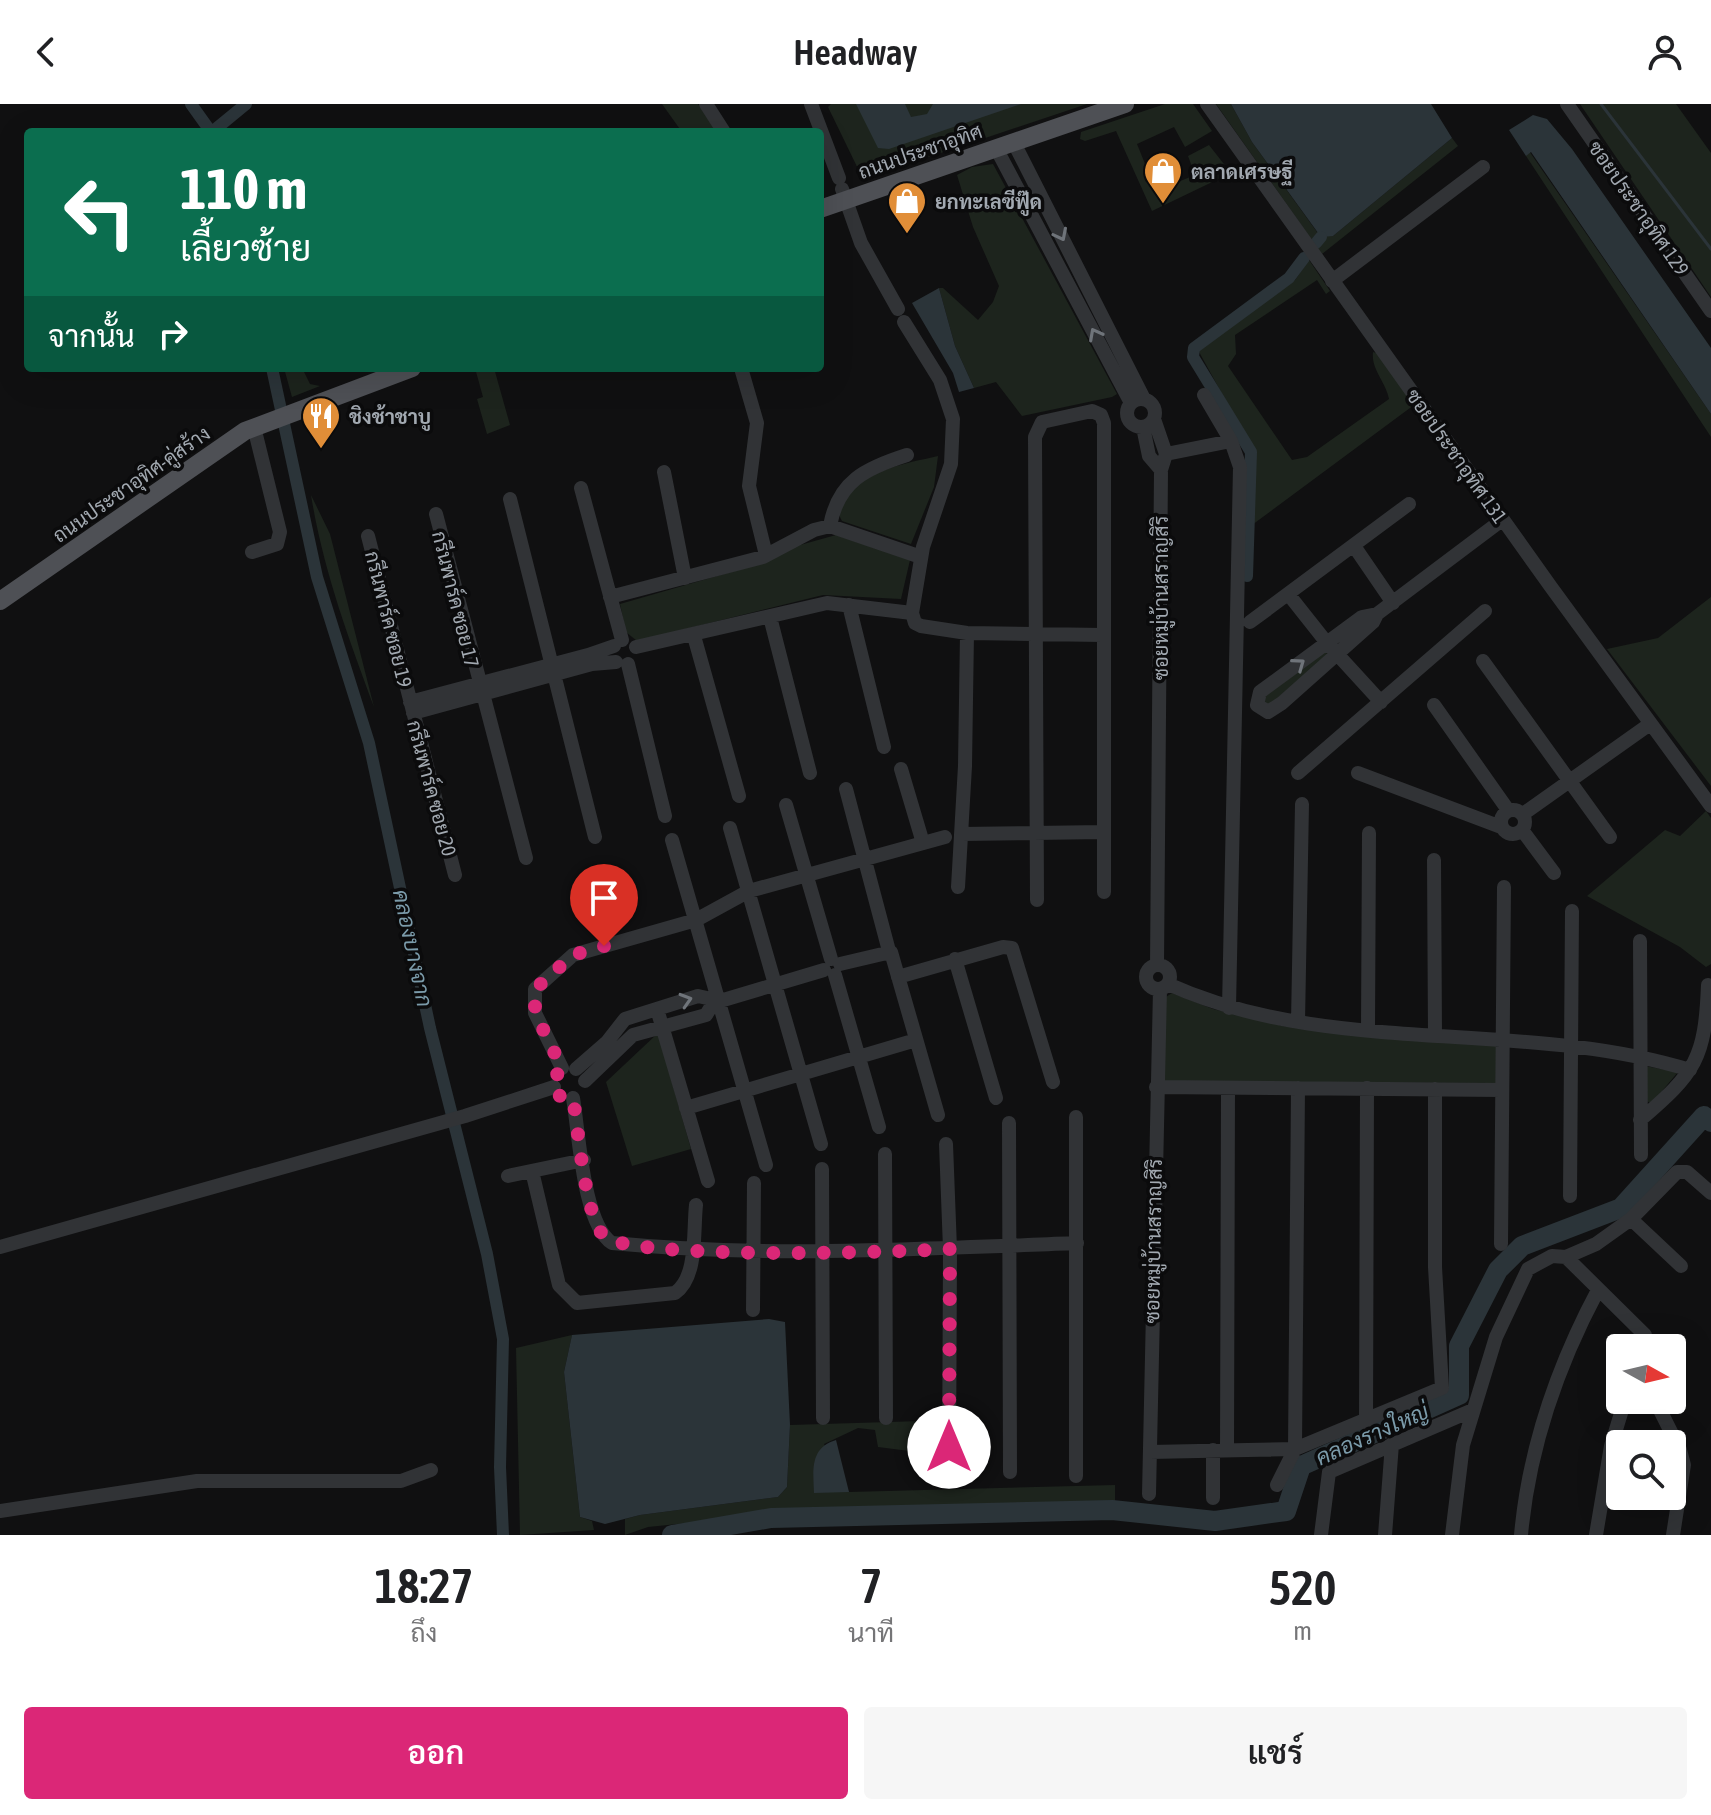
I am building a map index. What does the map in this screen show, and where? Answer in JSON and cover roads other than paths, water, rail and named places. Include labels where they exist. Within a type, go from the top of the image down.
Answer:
[{"type":"main road","name":"ถนนประชาอุทิศ","points":[[824,205],[842,189],[1004,144],[1125,104]]},
{"type":"main road","name":"ถนนประชาอุทิศ-คู่สร้าง","points":[[0,601],[260,423],[401,372]]},
{"type":"street","points":[[706,104],[721,128]]},
{"type":"street","points":[[811,104],[820,128]]},
{"type":"street","name":"ซอยประชาอุทิศ 131","points":[[1207,104],[1502,520],[1711,806]]},
{"type":"street","name":"ซอยประชาอุทิศ 129","points":[[1567,104],[1711,311]]},
{"type":"street","points":[[824,140],[861,243],[940,380],[953,419],[951,464],[921,557],[912,613],[915,623],[967,633],[1103,635]]},
{"type":"street","name":"ซอยหมู่บ้านสราญสิริ","points":[[1004,144],[1138,401],[1154,407],[1149,423],[1149,456],[1161,470]]},
{"type":"street","points":[[1332,281],[1483,167]]},
{"type":"street","points":[[742,372],[757,423],[749,486],[766,555]]},
{"type":"street","points":[[1204,395],[1231,441],[1240,467],[1229,1008]]},
{"type":"street","name":"ซอยหมู่บ้านสราญสิริ","points":[[1138,401],[1129,419],[1149,423],[1166,454],[1161,470],[1157,965],[1149,970],[1147,978],[1151,986],[1164,986],[1156,1087],[1149,1494]]},
{"type":"street","points":[[1037,900],[1035,437],[1042,422],[1092,411],[1101,415],[1104,423],[1104,892]]},
{"type":"street","points":[[252,552],[277,544],[280,532],[260,423]]},
{"type":"street","points":[[1166,454],[1231,441]]},
{"type":"street","points":[[830,526],[839,494],[854,480],[907,455]]},
{"type":"street","points":[[664,472],[685,578]]},
{"type":"street","points":[[581,488],[610,597],[618,643],[612,656],[622,663],[665,816]]},
{"type":"street","points":[[510,499],[595,837]]},
{"type":"street","points":[[1250,622],[1409,504]]},
{"type":"street","name":"กรีนพาร์ค ซอย 17","points":[[436,514],[479,689],[526,858]]},
{"type":"street","points":[[1332,648],[1260,692],[1257,705],[1270,711],[1332,648],[1362,617],[1377,614],[1393,603],[1502,520]]},
{"type":"street","points":[[610,597],[766,555],[814,530],[830,526],[921,557]]},
{"type":"street","name":"กรีนพาร์ค ซอย 19","points":[[368,536],[411,707]]},
{"type":"street","points":[[1354,546],[1393,603]]},
{"type":"street","points":[[1289,595],[1381,702]]},
{"type":"street","points":[[411,707],[552,670],[618,643],[636,647],[694,636],[827,603],[912,613]]},
{"type":"street","points":[[849,605],[884,747]]},
{"type":"street","points":[[1298,773],[1485,611]]},
{"type":"street","points":[[770,617],[810,773]]},
{"type":"street","points":[[958,887],[967,633]]},
{"type":"street","points":[[694,636],[739,796]]},
{"type":"street","points":[[552,670],[622,663],[637,656],[636,647]]},
{"type":"street","points":[[1483,661],[1610,837]]},
{"type":"street","points":[[1434,705],[1516,812],[1522,830],[1554,873]]},
{"type":"street","name":"กรีนพาร์ค ซอย 20","points":[[411,707],[455,875]]},
{"type":"street","points":[[1501,827],[1502,815],[1516,812],[1570,782],[1650,724]]},
{"type":"street","points":[[901,769],[923,843]]},
{"type":"street","points":[[1358,773],[1501,827],[1511,834],[1522,830]]},
{"type":"street","points":[[846,789],[889,951],[938,1115]]},
{"type":"street","points":[[1298,1022],[1302,804]]},
{"type":"street","points":[[786,805],[879,1127]]},
{"type":"street","points":[[730,828],[821,1144]]},
{"type":"street","points":[[961,834],[1103,832]]},
{"type":"street","points":[[1368,1029],[1369,833]]},
{"type":"street","points":[[889,951],[717,1002],[706,1015],[633,1035],[574,1073],[555,1075],[554,1087],[563,1098],[573,1098],[582,1092],[574,1073],[535,1013],[535,989],[573,955],[696,920],[749,891],[945,837]]},
{"type":"street","points":[[672,840],[766,1165]]},
{"type":"street","points":[[1434,860],[1435,1035]]},
{"type":"street","points":[[1501,1244],[1504,887]]},
{"type":"street","points":[[1570,1196],[1572,911]]},
{"type":"street","points":[[1640,941],[1641,1155]]},
{"type":"street","points":[[898,977],[1003,947],[1015,951],[1053,1082]]},
{"type":"street","points":[[955,959],[996,1098]]},
{"type":"street","points":[[1640,1120],[1674,1090],[1690,1070],[1706,1033],[1708,985]]},
{"type":"street","points":[[1164,986],[1229,1008],[1298,1022],[1569,1045],[1640,1055],[1690,1070]]},
{"type":"street","points":[[574,1073],[607,1042],[625,1019],[698,996],[704,995],[717,1002]]},
{"type":"street","points":[[657,1009],[708,1181]]},
{"type":"street","points":[[686,1108],[916,1040]]},
{"type":"street","points":[[0,1247],[465,1116],[554,1087]]},
{"type":"street","points":[[1156,1087],[1502,1090]]},
{"type":"street","points":[[1213,1498],[1220,1450],[1228,1088]]},
{"type":"street","points":[[1277,1485],[1295,1449],[1298,1088]]},
{"type":"street","points":[[1366,1423],[1367,1088]]},
{"type":"street","points":[[1150,1452],[1295,1449],[1366,1423],[1433,1394],[1444,1385],[1435,1267],[1435,1089]]},
{"type":"street","points":[[573,1098],[592,1211],[606,1239],[612,1243],[753,1252],[886,1253],[1077,1243]]},
{"type":"street","points":[[1076,1117],[1076,1476]]},
{"type":"street","points":[[1009,1123],[1010,1472]]},
{"type":"street","points":[[946,1144],[950,1249],[949,1475]]},
{"type":"street","points":[[885,1154],[886,1418]]},
{"type":"street","points":[[508,1176],[584,1160]]},
{"type":"street","points":[[822,1169],[823,1418]]},
{"type":"street","points":[[532,1171],[547,1245],[559,1285],[577,1303],[675,1293],[684,1287],[690,1275],[696,1205]]},
{"type":"street","points":[[1566,1257],[1596,1244],[1631,1219],[1677,1172],[1687,1172],[1711,1193]]},
{"type":"street","points":[[753,1310],[754,1183]]},
{"type":"street","points":[[1631,1219],[1681,1266]]},
{"type":"street","points":[[1452,1535],[1463,1445],[1489,1357],[1525,1274],[1541,1260],[1557,1255],[1566,1257],[1644,1334]]},
{"type":"street","points":[[1521,1535],[1541,1422],[1555,1382],[1598,1290]]},
{"type":"street","points":[[1321,1535],[1329,1472],[1473,1410]]},
{"type":"street","points":[[1596,1535],[1611,1446],[1621,1414]]},
{"type":"street","points":[[1662,1414],[1683,1458],[1673,1535]]},
{"type":"street","points":[[1385,1535],[1392,1444]]},
{"type":"street","points":[[0,1511],[197,1481],[401,1481],[431,1470]]},
{"type":"waterway","name":"คลองบางจาก","points":[[191,104],[208,128]]},
{"type":"waterway","points":[[217,128],[246,104]]},
{"type":"waterway","points":[[1601,104],[1711,249]]},
{"type":"waterway","points":[[1316,243],[1321,237]]},
{"type":"waterway","points":[[1247,576],[1251,452],[1193,357],[1194,348],[1289,278],[1304,258]]},
{"type":"waterway","name":"คลองบางจาก","points":[[273,372],[317,577],[369,743],[430,1028],[487,1254],[503,1339],[500,1467],[503,1535]]},
{"type":"waterway","name":"คลองรางใหญ่","points":[[672,1535],[771,1518],[1112,1510],[1215,1521],[1286,1511],[1301,1466],[1459,1395],[1459,1346],[1498,1270],[1522,1246],[1621,1208],[1704,1116],[1711,1122]]},
{"type":"place","name":"ตลาดเศรษฐี","points":[[1163,205]]},
{"type":"place","name":"ยกทะเลซีฟู๊ด","points":[[907,235]]},
{"type":"place","name":"ชิงช้าชาบู","points":[[321,450]]}]
